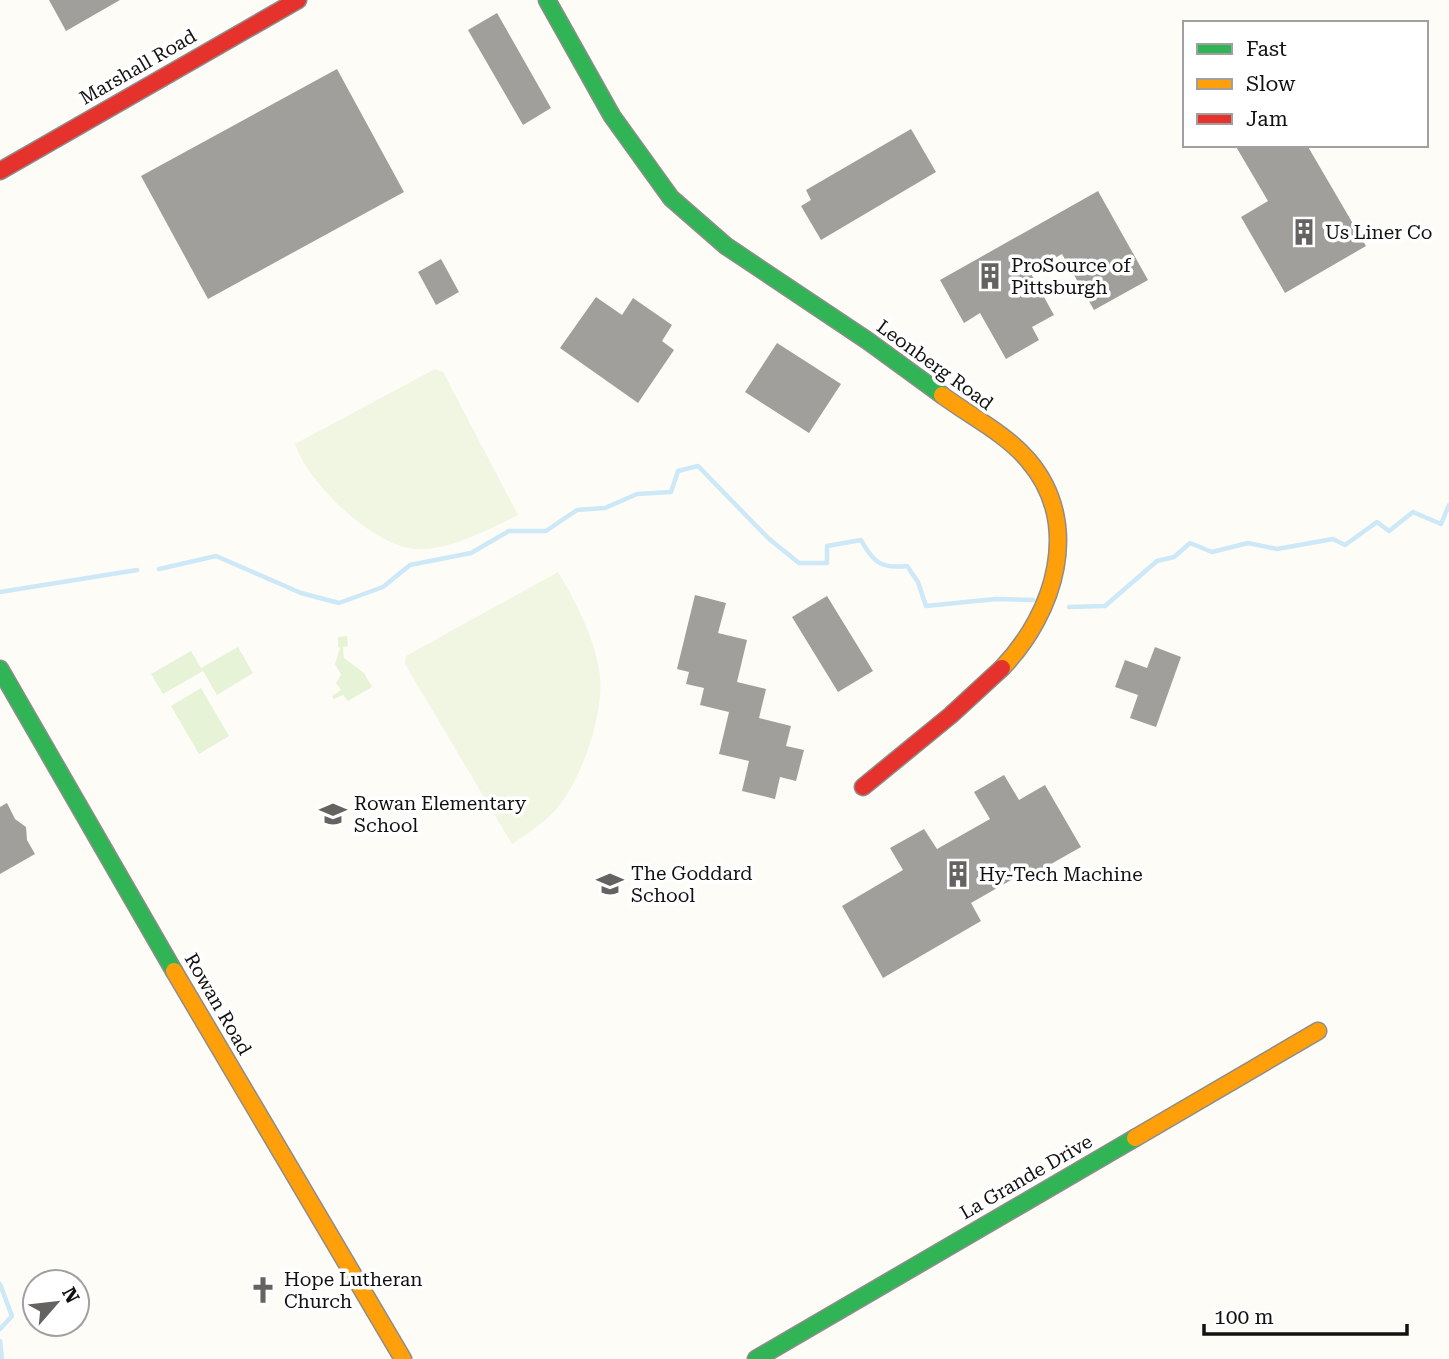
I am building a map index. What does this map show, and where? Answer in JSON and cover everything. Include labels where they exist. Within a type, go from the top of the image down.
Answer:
[{"type":"street","name":"Marshall Road","points":[[0,171],[298,0]]},
{"type":"street","name":"Leonberg Road","points":[[547,0],[637,154],[676,204],[750,264],[930,385],[1028,460],[1049,498],[1055,521],[1058,565],[1048,605],[1029,637],[990,679],[863,787]]},
{"type":"street","name":"Rowan Road","points":[[0,669],[193,1004],[403,1359]]},
{"type":"street","name":"La Grande Drive","points":[[755,1359],[1318,1031]]},
{"type":"green space","points":[[435,369],[443,372],[518,515],[455,543],[416,549],[382,538],[345,511],[314,477],[295,444]]},
{"type":"green space","points":[[558,572],[590,636],[598,663],[600,691],[595,727],[583,763],[567,795],[548,818],[512,844],[405,664],[406,656]]},
{"type":"green space","points":[[347,636],[348,646],[343,647],[344,658],[364,673],[372,687],[348,701],[343,695],[334,699],[332,696],[341,690],[336,683],[341,675],[335,664],[340,648],[338,637]]},
{"type":"green space","points":[[238,647],[253,673],[217,695],[203,671],[163,694],[151,674],[191,651],[201,668]]},
{"type":"green space","points":[[201,688],[229,736],[199,754],[171,706]]},
{"type":"building","points":[[49,0],[120,0],[66,31]]},
{"type":"building","points":[[497,13],[551,108],[523,125],[468,30]]},
{"type":"building","points":[[337,69],[404,192],[208,299],[141,176]]},
{"type":"building","points":[[911,129],[936,172],[821,240],[801,206],[811,200],[806,190]]},
{"type":"building","name":"Us Liner Co","points":[[1236,147],[1308,147],[1366,246],[1285,293],[1241,217],[1268,201]]},
{"type":"building","name":"ProSource of Pittsburgh","points":[[1098,191],[1148,280],[1094,310],[1062,254],[1030,272],[1054,315],[1032,327],[1039,340],[1006,359],[980,313],[964,323],[940,280]]},
{"type":"building","points":[[441,259],[459,292],[436,305],[418,272]]},
{"type":"building","points":[[596,297],[622,315],[633,298],[672,325],[662,341],[674,350],[638,403],[560,348]]},
{"type":"building","points":[[777,343],[841,384],[809,433],[745,392]]},
{"type":"building","points":[[695,595],[726,603],[718,633],[747,640],[737,682],[766,689],[759,718],[791,726],[786,746],[804,750],[796,781],[780,777],[775,799],[742,791],[749,761],[719,754],[729,712],[700,705],[704,688],[686,684],[689,672],[677,669]]},
{"type":"building","points":[[827,596],[873,671],[838,692],[792,617]]},
{"type":"building","points":[[1155,647],[1181,657],[1156,727],[1130,718],[1138,695],[1115,687],[1125,660],[1147,668]]},
{"type":"building","name":"Hy-Tech Machine","points":[[1004,775],[1019,800],[1045,785],[1081,847],[1028,877],[1025,872],[971,903],[981,921],[883,978],[842,906],[903,870],[890,848],[924,829],[937,849],[990,819],[974,792]]},
{"type":"building","points":[[7,803],[15,819],[26,827],[27,840],[35,854],[0,874],[0,807]]},
{"type":"waterway","points":[[159,569],[216,556],[301,593],[339,603],[383,587],[410,565],[471,553],[509,531],[546,531],[577,510],[605,508],[637,494],[671,492],[678,471],[698,466],[768,538],[799,563],[827,563],[827,546],[861,540],[874,559],[884,565],[907,566],[918,582],[926,606],[996,599],[1033,600]]},
{"type":"waterway","points":[[1069,607],[1105,606],[1157,561],[1174,557],[1190,543],[1212,552],[1248,543],[1277,549],[1333,539],[1345,545],[1377,522],[1389,531],[1413,512],[1441,524],[1449,505]]},
{"type":"waterway","points":[[0,592],[137,570]]},
{"type":"waterway","points":[[0,1284],[12,1316],[0,1329]]},
{"type":"waterway","points":[[0,1341],[2,1359]]},
{"type":"traffic: fast","points":[[547,0],[612,116],[671,198],[726,246],[868,341],[942,395]]},
{"type":"traffic: fast","points":[[0,669],[174,971]]},
{"type":"traffic: fast","points":[[756,1359],[1135,1138]]},
{"type":"traffic: slow","points":[[942,395],[1019,450],[1045,485],[1055,512],[1058,539],[1056,567],[1048,595],[1021,646],[1002,668]]},
{"type":"traffic: slow","points":[[174,971],[403,1359]]},
{"type":"traffic: slow","points":[[1135,1138],[1318,1031]]},
{"type":"traffic: jam","points":[[0,171],[298,0]]},
{"type":"traffic: jam","points":[[863,787],[951,715],[1002,668]]},
{"type":"place","name":"Us Liner Co","points":[[1304,232]]},
{"type":"place","name":"ProSource of Pittsburgh","points":[[990,276]]},
{"type":"place","name":"Rowan Elementary School","points":[[333,814]]},
{"type":"place","name":"Hy-Tech Machine","points":[[958,874]]},
{"type":"place","name":"The Goddard School","points":[[610,884]]},
{"type":"place","name":"Hope Lutheran Church","points":[[263,1290]]}]
